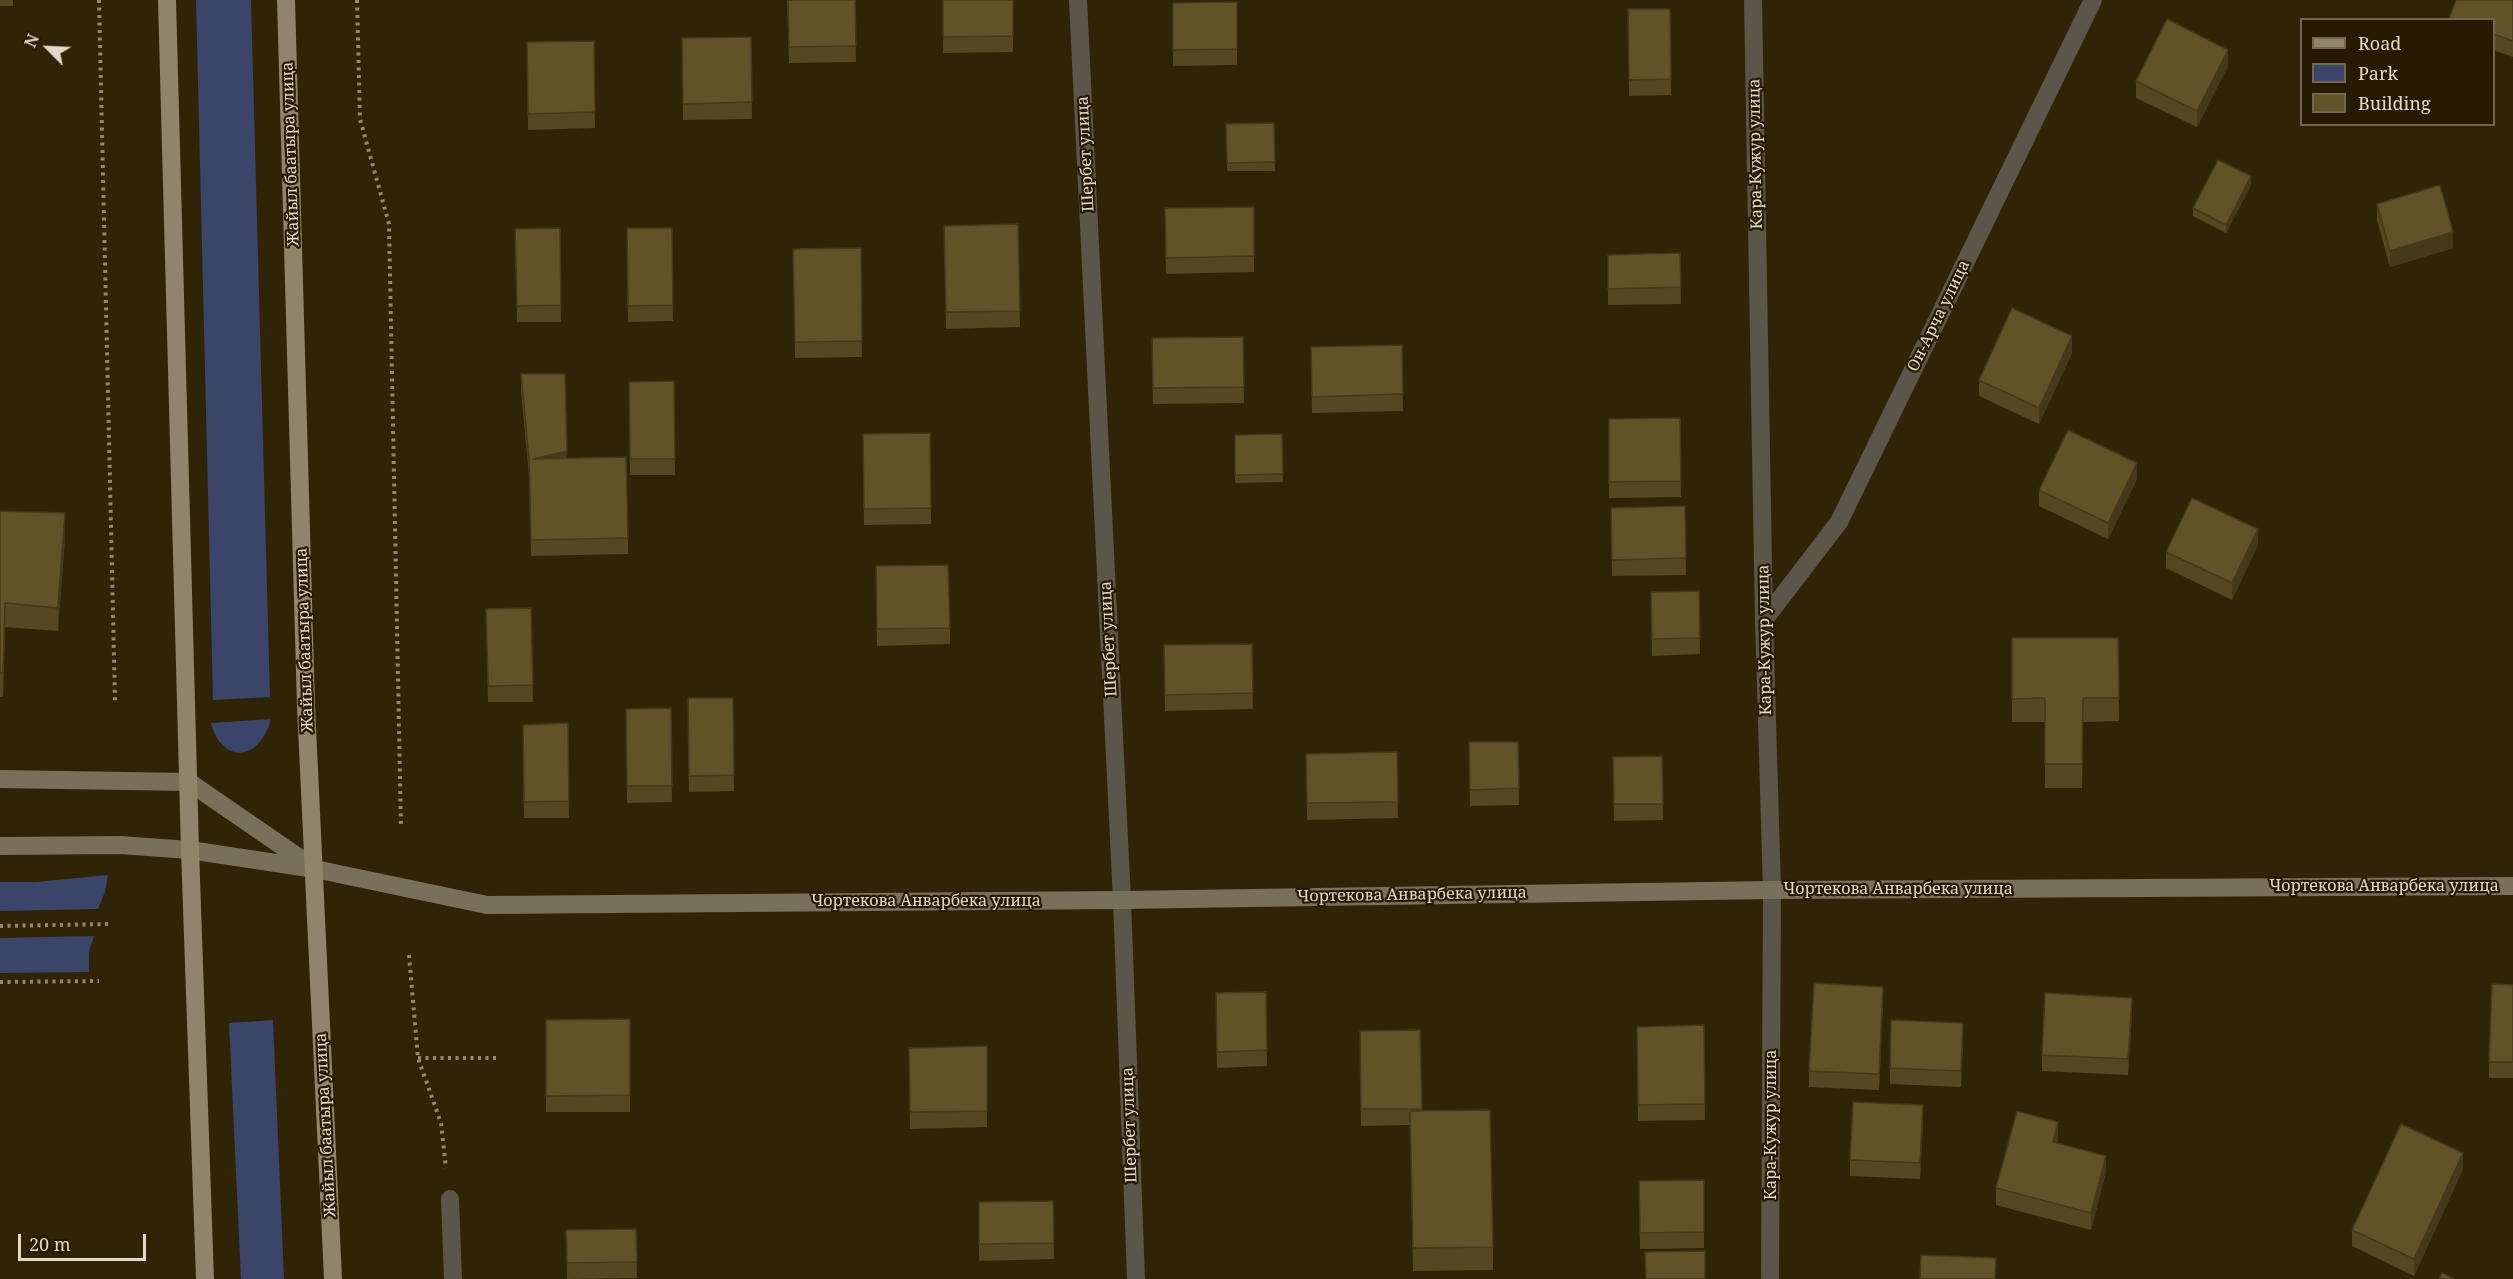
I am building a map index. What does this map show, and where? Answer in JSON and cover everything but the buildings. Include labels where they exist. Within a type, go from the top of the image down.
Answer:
[{"type":"main road","points":[[167,0],[190,850],[205,1279]]},
{"type":"main road","name":"Жайыл баатыра улица","points":[[286,0],[306,706],[333,1279]]},
{"type":"street","name":"Шербет улица","points":[[1078,0],[1122,900],[1136,1279]]},
{"type":"street","name":"Кара-Кужур улица","points":[[1753,0],[1764,620],[1772,890],[1770,1279]]},
{"type":"street","name":"Он-Арча улица","points":[[1764,620],[1839,522],[2093,0]]},
{"type":"street","points":[[0,779],[189,782],[315,869]]},
{"type":"street","points":[[0,846],[120,845],[190,850]]},
{"type":"street","name":"Чортекова Анварбека улица","points":[[190,850],[315,869],[487,905],[1122,900],[1772,890],[2513,886]]},
{"type":"street","points":[[450,1199],[453,1279]]},
{"type":"path","points":[[99,0],[115,700]]},
{"type":"path","points":[[357,0],[360,119],[389,224],[401,828]]},
{"type":"path","points":[[0,926],[108,924]]},
{"type":"path","points":[[409,956],[418,1058],[441,1124],[450,1199]]},
{"type":"path","points":[[0,982],[99,981]]},
{"type":"path","points":[[418,1058],[498,1058]]},
{"type":"green space","points":[[196,0],[251,0],[270,697],[213,700]]},
{"type":"green space","points":[[271,719],[259,743],[250,750],[241,752],[232,751],[223,746],[216,737],[211,723]]},
{"type":"green space","points":[[108,875],[105,892],[98,909],[0,911],[0,882],[36,882]]},
{"type":"green space","points":[[94,936],[89,951],[89,972],[0,973],[0,938]]},
{"type":"green space","points":[[273,1020],[284,1279],[241,1279],[229,1023]]}]
